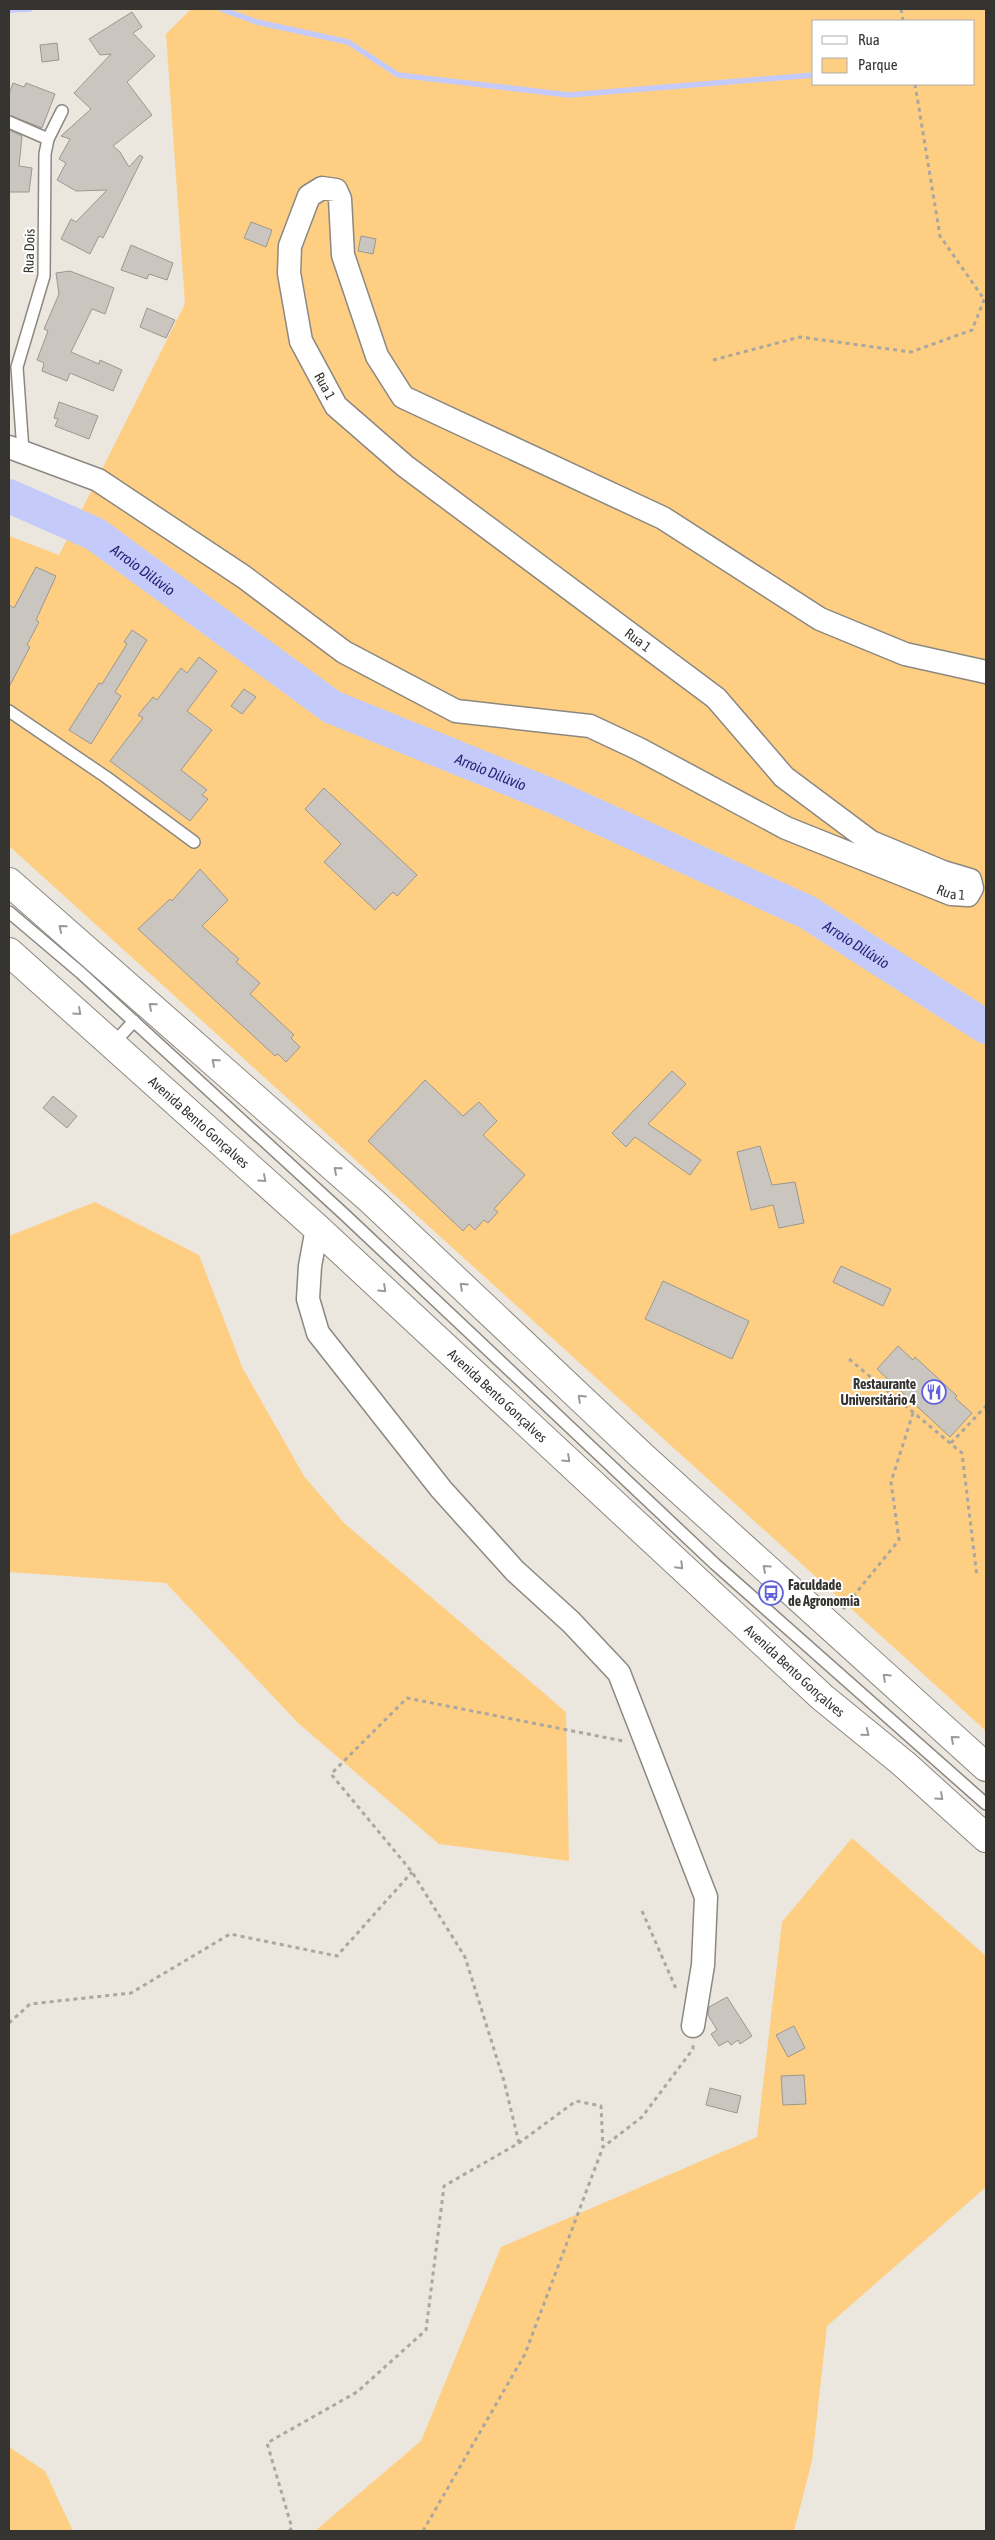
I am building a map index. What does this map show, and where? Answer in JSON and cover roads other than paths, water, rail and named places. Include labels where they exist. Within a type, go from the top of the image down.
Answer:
[{"type":"main road","points":[[9,882],[373,1202],[642,1456],[986,1767]]},
{"type":"main road","name":"Avenida Bento Gonçalves","points":[[9,952],[317,1228],[646,1532],[705,1591],[822,1697],[904,1764],[986,1838]]},
{"type":"street","name":"Rua 1","points":[[16,449],[98,480],[244,577],[344,652],[456,711],[590,726],[639,749],[786,828],[951,894],[968,895],[972,888],[970,880],[944,872],[871,842],[784,777],[716,698],[405,466],[336,406],[301,341],[289,273],[290,246],[309,196],[316,191],[329,188],[336,190],[340,199],[343,255],[377,356],[403,397],[663,518],[820,619],[905,654],[986,672]]},
{"type":"street","points":[[317,1228],[310,1266],[308,1300],[318,1333],[440,1489],[515,1571],[571,1622],[619,1672],[706,1898],[703,1965],[692,2026]]},
{"type":"lane","name":"Rua Dois","points":[[16,449],[17,367],[44,276],[45,154],[48,139],[62,112]]},
{"type":"lane","points":[[9,122],[48,139]]},
{"type":"lane","points":[[9,711],[106,777],[194,842]]},
{"type":"lane","points":[[9,912],[81,973],[345,1215],[715,1564],[986,1804]]},
{"type":"lane","points":[[113,1044],[134,1021]]},
{"type":"waterway","points":[[9,10],[30,9]]},
{"type":"waterway","points":[[221,9],[257,22],[348,42],[398,75],[569,95],[812,75]]},
{"type":"waterway","name":"Arroio Dilúvio","points":[[9,496],[95,534],[332,707],[557,798],[807,912],[986,1027]]},
{"type":"place","name":"Restaurante Universitário 4","points":[[934,1392]]},
{"type":"place","name":"Faculdade de Agronomia","points":[[771,1593]]}]
